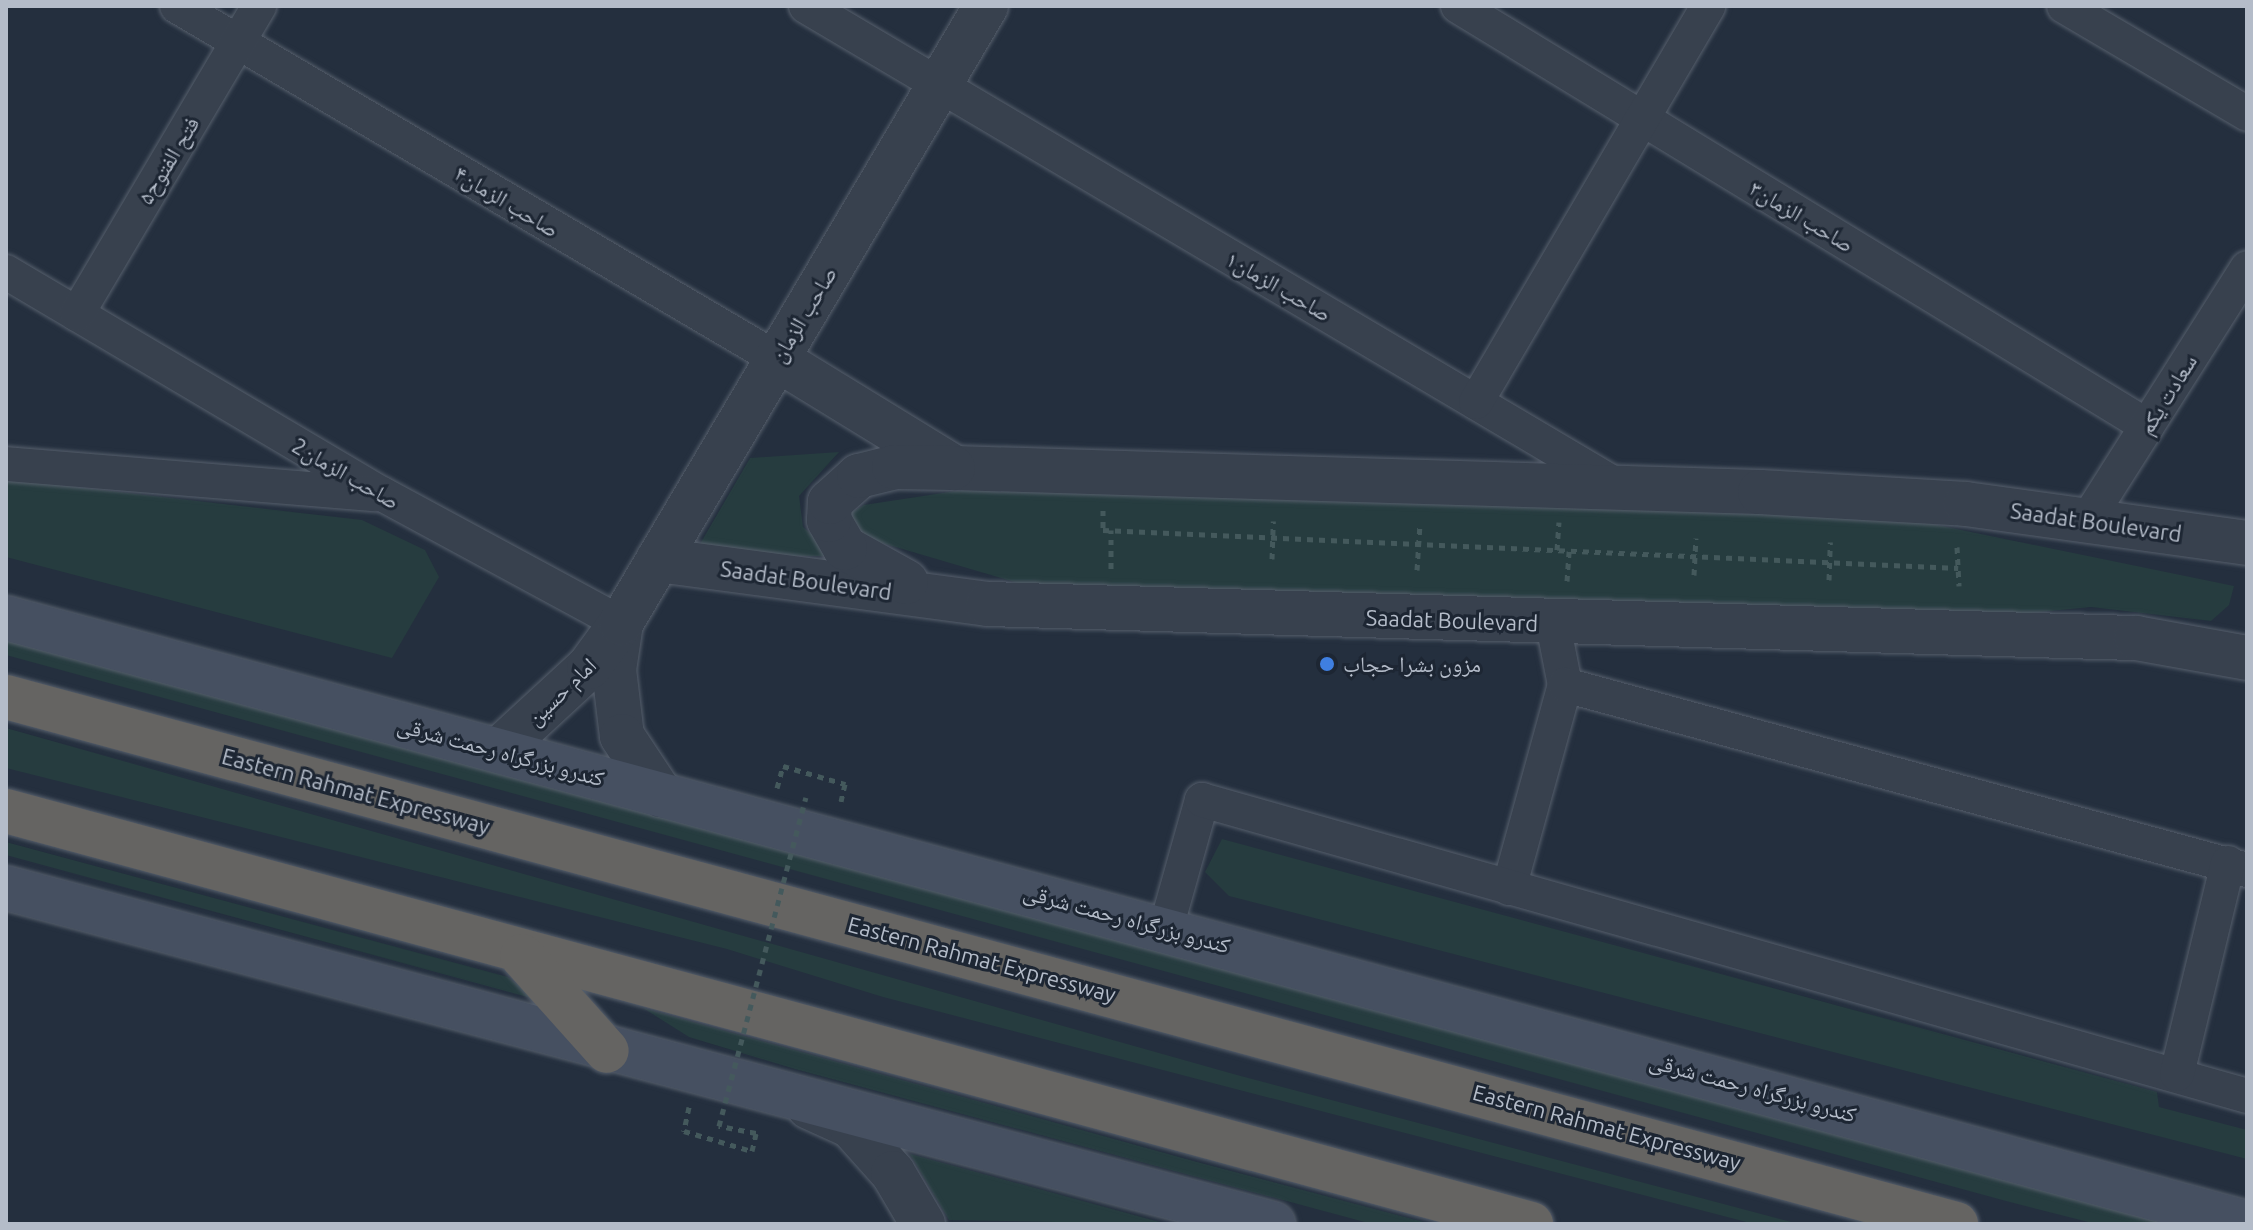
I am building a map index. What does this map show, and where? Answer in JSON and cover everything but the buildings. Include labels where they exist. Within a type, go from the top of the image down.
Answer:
[{"type":"highway","name":"Eastern Rahmat Expressway","points":[[6,697],[1956,1224]]},
{"type":"highway","points":[[6,811],[522,956],[1531,1224]]},
{"type":"highway","points":[[522,956],[607,1051]]},
{"type":"main road","name":"کندرو بزرگراه رحمت شرقی","points":[[6,618],[1166,928],[2247,1223]]},
{"type":"main road","points":[[6,888],[607,1051],[1273,1224]]},
{"type":"street","name":"صاحب الزمان۴","points":[[177,6],[777,359]]},
{"type":"street","name":"فتح الفتوح۵","points":[[77,314],[259,6]]},
{"type":"street","name":"صاحب الزمان۱","points":[[806,6],[1619,487]]},
{"type":"street","name":"صاحب الزمان","points":[[621,623],[986,6]]},
{"type":"street","name":"صاحب الزمان۳","points":[[1458,6],[2147,426]]},
{"type":"street","points":[[1476,402],[1708,6]]},
{"type":"street","points":[[2064,6],[2247,114]]},
{"type":"street","name":"سعادت یکم","points":[[2088,519],[2247,268]]},
{"type":"street","name":"2صاحب الزمان","points":[[6,272],[382,494],[621,623]]},
{"type":"street","name":"Saadat Boulevard","points":[[777,359],[955,468],[1619,487],[1966,504],[2247,543]]},
{"type":"street","points":[[6,464],[382,494]]},
{"type":"street","points":[[955,468],[894,467],[859,476],[830,502],[829,520],[845,548],[887,576],[988,604]]},
{"type":"street","name":"Saadat Boulevard","points":[[658,560],[988,604],[1553,624],[2136,638],[2247,658]]},
{"type":"street","name":"امام حسین","points":[[500,749],[589,667],[621,623]]},
{"type":"street","name":"امام حسین","points":[[621,623],[614,670],[622,736],[661,795]]},
{"type":"street","points":[[1509,888],[1565,685],[1553,624]]},
{"type":"street","points":[[1565,685],[2238,866],[2177,1074]]},
{"type":"street","points":[[1166,928],[1202,800],[2247,1096]]},
{"type":"street","points":[[789,1097],[851,1126],[893,1173],[923,1224]]},
{"type":"path","points":[[1105,473],[1103,530],[1958,568]]},
{"type":"path","points":[[1272,559],[1273,521]]},
{"type":"path","points":[[1417,570],[1420,524]]},
{"type":"path","points":[[1694,575],[1696,538]]},
{"type":"path","points":[[1829,580],[1830,542]]},
{"type":"path","points":[[1957,547],[1959,586]]},
{"type":"path","points":[[783,766],[845,784],[840,804],[829,802]]},
{"type":"path","points":[[684,1131],[752,1151],[756,1133],[719,1126],[806,797],[817,799]]},
{"type":"green space","points":[[839,452],[799,496],[803,527],[837,556],[706,556],[700,544],[750,458]]},
{"type":"green space","points":[[6,479],[362,520],[425,550],[439,577],[392,658],[6,557]]},
{"type":"green space","points":[[1022,481],[1874,512],[2234,586],[2229,605],[2211,621],[2091,607],[1987,617],[1376,605],[1018,583],[855,535],[844,517],[864,505]]},
{"type":"green space","points":[[6,638],[2175,1224],[2096,1224],[2006,1201],[6,655]]},
{"type":"green space","points":[[6,728],[1237,1075],[1799,1224],[1754,1224],[883,997],[727,949],[6,768]]},
{"type":"green space","points":[[1222,839],[2157,1092],[2159,1107],[2247,1130],[2247,1159],[1229,896],[1205,872]]},
{"type":"green space","points":[[6,842],[508,977],[535,999],[6,855]]},
{"type":"green space","points":[[643,1008],[1431,1224],[1372,1224],[795,1069],[689,1037]]},
{"type":"green space","points":[[910,1154],[1167,1224],[949,1220]]},
{"type":"place","name":"مزون بشرا حجاب","points":[[1327,664]]}]
